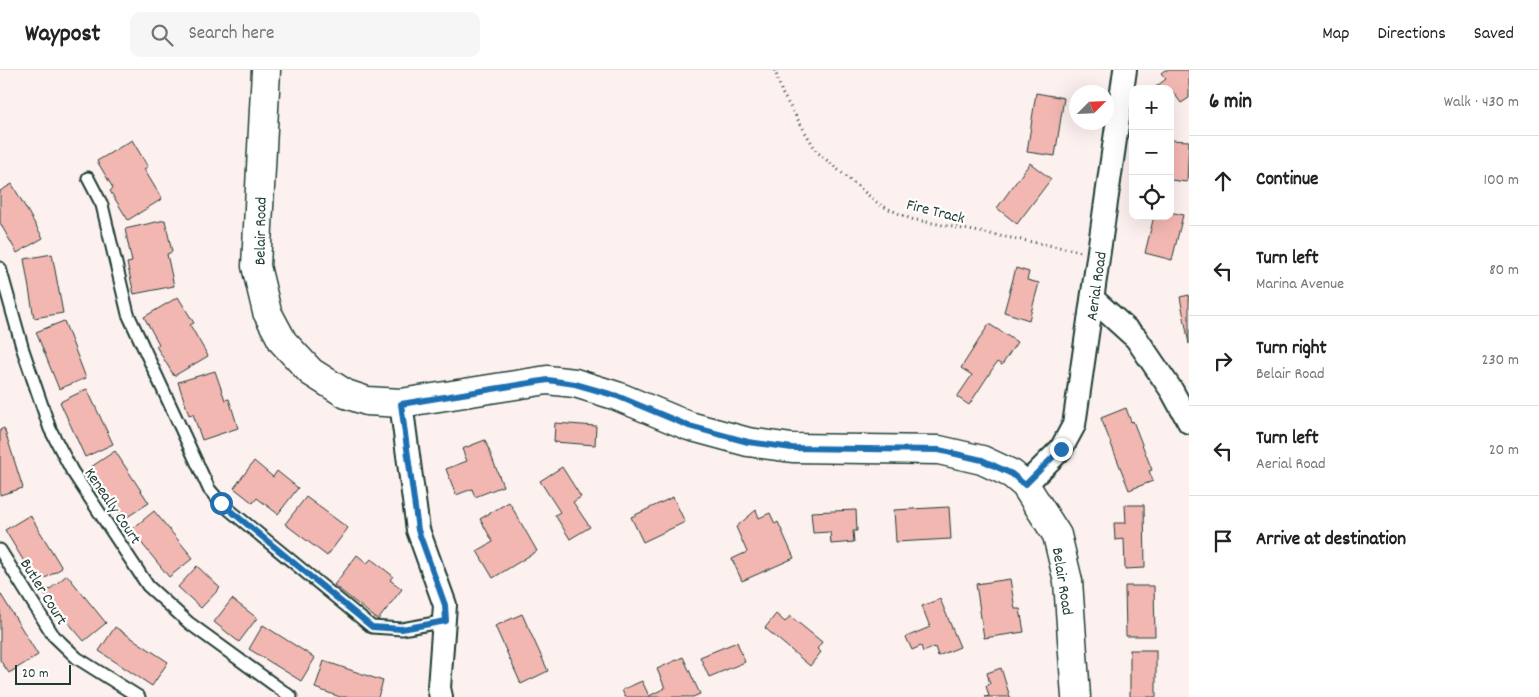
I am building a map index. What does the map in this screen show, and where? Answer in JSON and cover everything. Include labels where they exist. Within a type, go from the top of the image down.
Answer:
[{"type":"main road","name":"Belair Road","points":[[266,70],[256,266],[267,312],[283,342],[311,372],[346,394],[367,401],[401,404],[548,380],[575,384],[617,396],[689,426],[748,442],[792,448],[939,450],[982,460],[1012,474],[1025,485],[1057,535],[1068,581],[1076,697]]},
{"type":"street","name":"Aerial Road","points":[[1025,485],[1061,449],[1074,425],[1094,300],[1125,70]]},
{"type":"street","points":[[1094,300],[1136,338],[1172,391],[1189,422]]},
{"type":"street","points":[[401,404],[418,530],[445,605],[446,621],[439,688],[441,697]]},
{"type":"lane","points":[[88,178],[102,205],[128,314],[215,496],[372,627],[402,629],[446,621]]},
{"type":"lane","name":"Keneally Court","points":[[0,268],[23,350],[50,428],[72,471],[148,586],[189,624],[290,697]]},
{"type":"lane","name":"Butler Court","points":[[0,550],[53,635],[77,658],[139,697]]},
{"type":"path","name":"Fire Track","points":[[775,70],[782,92],[817,152],[880,205],[911,220],[1100,255]]},
{"type":"building","points":[[1165,70],[1189,70],[1189,98],[1181,103],[1174,93],[1174,85],[1158,85],[1166,79],[1161,73]]},
{"type":"building","points":[[1036,93],[1064,98],[1055,156],[1027,152]]},
{"type":"building","points":[[132,140],[148,167],[144,169],[162,199],[128,220],[110,191],[113,188],[97,161]]},
{"type":"building","points":[[1174,140],[1189,141],[1187,182],[1174,180]]},
{"type":"building","points":[[1030,163],[1051,179],[1017,224],[997,208]]},
{"type":"building","points":[[12,184],[43,238],[17,253],[0,223],[0,191]]},
{"type":"building","points":[[1174,213],[1183,215],[1172,260],[1145,253],[1153,220],[1174,220]]},
{"type":"building","points":[[165,220],[172,252],[167,254],[174,286],[134,294],[127,263],[132,262],[125,229]]},
{"type":"building","points":[[52,254],[63,313],[34,318],[24,259]]},
{"type":"building","points":[[1016,268],[1029,272],[1027,280],[1039,283],[1029,320],[1004,312]]},
{"type":"building","points":[[1189,295],[1189,344],[1180,297]]},
{"type":"building","points":[[178,297],[194,323],[190,325],[208,356],[174,376],[156,346],[159,344],[144,317]]},
{"type":"building","points":[[64,321],[86,378],[59,389],[36,332]]},
{"type":"building","points":[[989,324],[1017,342],[1002,365],[997,362],[969,405],[957,397],[972,375],[961,368]]},
{"type":"building","points":[[215,371],[225,400],[229,399],[238,428],[202,440],[193,414],[189,415],[178,382]]},
{"type":"building","points":[[87,389],[113,444],[85,457],[60,402]]},
{"type":"building","points":[[1126,408],[1152,470],[1149,471],[1153,481],[1129,490],[1101,418]]},
{"type":"building","points":[[555,423],[596,426],[595,445],[554,442]]},
{"type":"building","points":[[4,428],[23,488],[0,495],[0,430]]},
{"type":"building","points":[[485,440],[503,486],[475,497],[472,489],[456,495],[446,469],[467,461],[462,449]]},
{"type":"building","points":[[115,451],[149,503],[124,519],[91,467]]},
{"type":"building","points":[[254,461],[273,477],[277,471],[298,488],[278,514],[257,498],[253,503],[234,488]]},
{"type":"building","points":[[562,467],[581,497],[573,502],[590,527],[570,539],[555,515],[560,512],[540,481]]},
{"type":"building","points":[[306,497],[348,528],[327,556],[285,524]]},
{"type":"building","points":[[673,497],[685,522],[643,542],[631,517]]},
{"type":"building","points":[[509,502],[537,551],[493,578],[477,551],[493,542],[480,519]]},
{"type":"building","points":[[1125,505],[1144,505],[1145,568],[1125,569],[1124,539],[1115,540],[1114,523],[1126,523]]},
{"type":"building","points":[[949,507],[951,539],[896,542],[894,510]]},
{"type":"building","points":[[756,510],[759,518],[770,513],[775,524],[778,522],[794,558],[742,581],[732,559],[747,552],[736,527]]},
{"type":"building","points":[[856,510],[857,531],[853,531],[854,542],[831,544],[830,532],[813,533],[811,512]]},
{"type":"building","points":[[154,511],[193,558],[169,577],[131,530]]},
{"type":"building","points":[[30,515],[62,568],[37,583],[5,530]]},
{"type":"building","points":[[357,555],[367,563],[371,559],[393,576],[390,580],[402,589],[378,620],[334,585]]},
{"type":"building","points":[[197,566],[220,588],[201,608],[178,587]]},
{"type":"building","points":[[67,575],[106,623],[84,641],[44,594]]},
{"type":"building","points":[[1010,579],[1015,609],[1020,609],[1024,632],[984,638],[976,584]]},
{"type":"building","points":[[1125,586],[1154,586],[1155,636],[1126,636]]},
{"type":"building","points":[[0,593],[38,655],[9,673],[0,660]]},
{"type":"building","points":[[232,599],[257,618],[239,642],[214,622]]},
{"type":"building","points":[[940,599],[960,647],[938,656],[935,647],[923,652],[921,646],[912,650],[906,637],[930,627],[922,606]]},
{"type":"building","points":[[522,614],[548,671],[521,684],[495,626]]},
{"type":"building","points":[[776,614],[785,622],[790,616],[822,642],[817,649],[821,652],[810,666],[765,628]]},
{"type":"building","points":[[263,625],[315,658],[301,681],[249,649]]},
{"type":"building","points":[[115,627],[168,662],[152,686],[99,651]]},
{"type":"building","points":[[737,642],[745,662],[709,677],[700,657]]},
{"type":"building","points":[[1130,650],[1156,650],[1156,697],[1130,697]]},
{"type":"building","points":[[683,657],[700,694],[693,697],[625,697],[622,690],[642,681],[649,696],[665,688],[657,669]]},
{"type":"building","points":[[324,661],[383,681],[378,697],[340,697],[315,688]]},
{"type":"building","points":[[1001,668],[1010,697],[985,697],[989,696],[986,686],[990,684],[987,673]]},
{"type":"route","points":[[221,503],[372,627],[402,629],[446,621],[445,605],[418,530],[401,404],[548,380],[575,384],[617,396],[689,426],[748,442],[792,448],[939,450],[982,460],[1012,474],[1025,485],[1061,449]]}]
